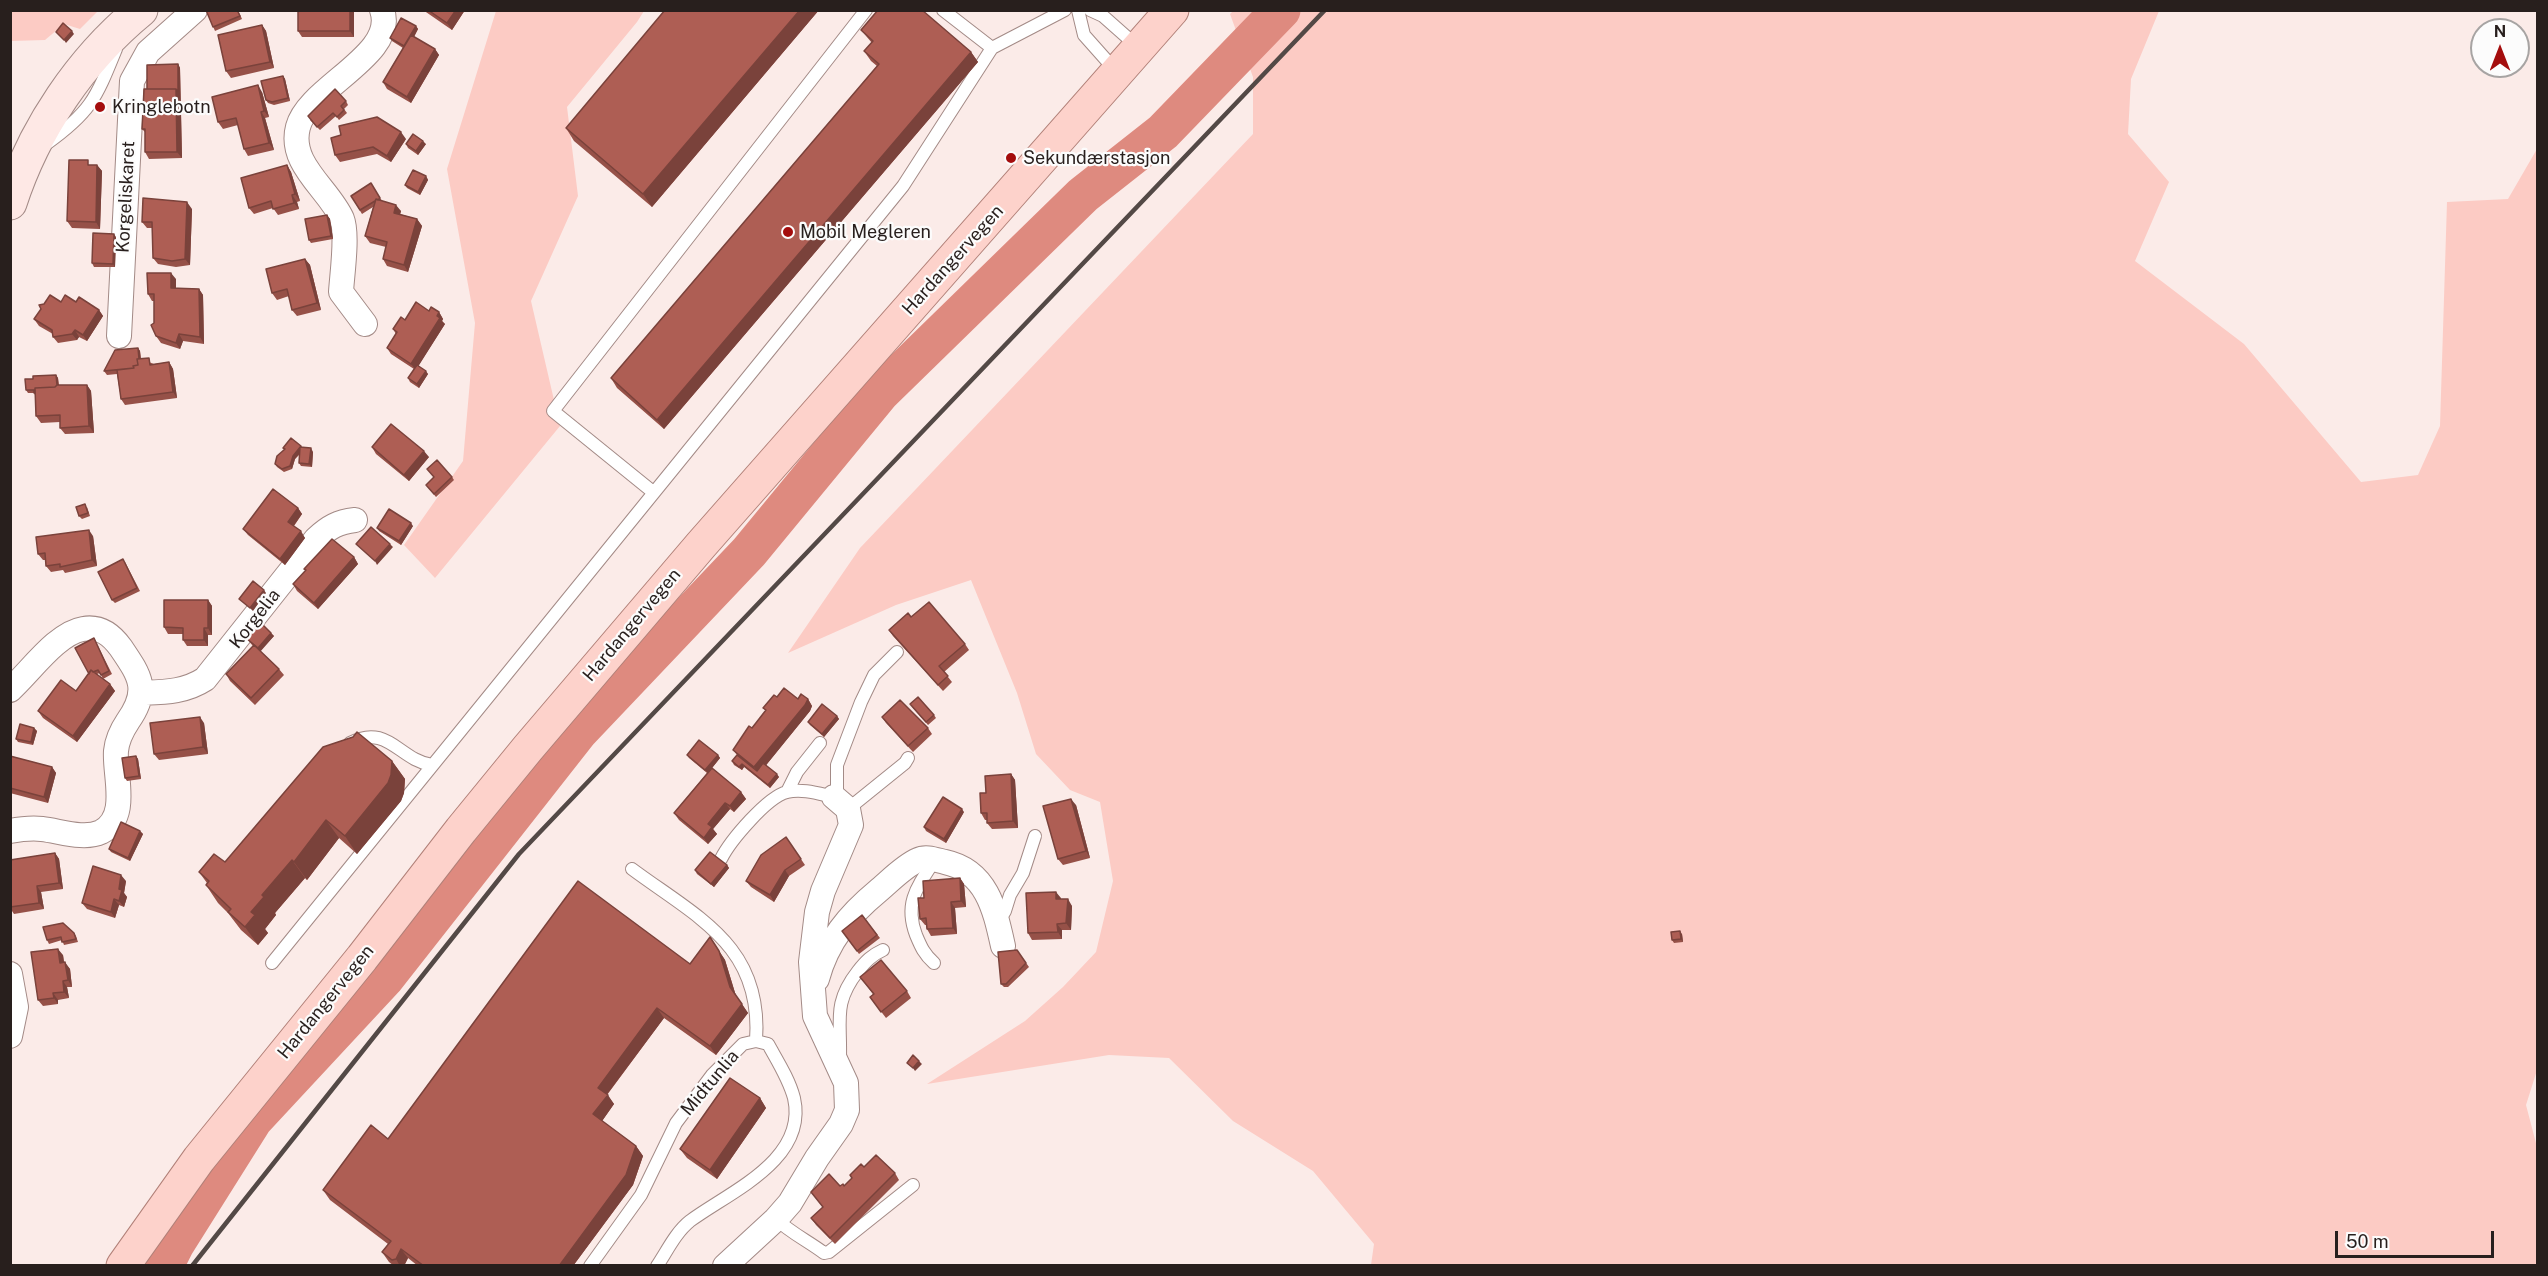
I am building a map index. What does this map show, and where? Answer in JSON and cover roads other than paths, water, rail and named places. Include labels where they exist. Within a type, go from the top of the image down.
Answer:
[{"type":"main road","name":"Hardangervegen","points":[[123,1266],[199,1159],[528,748],[701,545],[1172,10]]},
{"type":"main road","points":[[15,187],[43,128],[77,77],[102,46],[133,16]]},
{"type":"street","name":"Korgeliskaret","points":[[119,336],[132,81],[148,52],[195,10]]},
{"type":"street","points":[[365,324],[341,292],[344,249],[343,220],[302,161],[296,144],[298,127],[304,112],[336,81],[368,56],[382,33],[384,18],[382,10]]},
{"type":"street","name":"Korgelia","points":[[141,693],[173,692],[191,688],[205,679],[316,539],[329,527],[355,520]]},
{"type":"street","points":[[10,690],[58,642],[72,631],[86,628],[100,629],[113,637],[135,669],[141,693],[138,707],[119,738],[116,750],[118,808],[111,823],[102,832],[88,835],[40,828],[10,831]]},
{"type":"street","points":[[725,1266],[790,1203],[841,1124],[847,1110],[846,1083],[815,1016],[811,962],[817,912],[834,862],[851,825],[841,803]]},
{"type":"street","points":[[812,999],[818,975],[839,928],[854,910],[918,860],[934,860],[966,870],[979,880],[987,892],[1004,946]]},
{"type":"street","points":[[10,974],[13,1009],[10,1036]]},
{"type":"lane","points":[[653,492],[553,411],[866,10]]},
{"type":"lane","points":[[943,10],[992,48]]},
{"type":"lane","points":[[272,963],[903,186],[992,48],[1065,10]]},
{"type":"lane","points":[[1078,10],[1084,35],[1118,74]]},
{"type":"lane","points":[[1090,10],[1103,16],[1139,48]]},
{"type":"lane","points":[[841,803],[837,792],[837,765],[874,675],[897,652]]},
{"type":"lane","points":[[339,752],[358,739],[375,736],[391,742],[421,763],[432,765]]},
{"type":"lane","points":[[722,859],[761,809],[787,792],[797,772],[820,743]]},
{"type":"lane","points":[[841,803],[905,763],[908,758]]},
{"type":"lane","points":[[787,792],[808,792],[841,803]]},
{"type":"lane","points":[[997,919],[1000,919],[1005,911],[1010,895],[1023,873],[1035,836]]},
{"type":"lane","points":[[934,860],[915,892],[910,908],[910,920],[923,953],[934,963]]},
{"type":"lane","points":[[632,869],[720,935],[732,948],[752,988],[757,1023],[756,1041]]},
{"type":"lane","points":[[840,1067],[840,1002],[844,991],[870,956],[883,950]]},
{"type":"lane","name":"Midtunlia","points":[[590,1266],[642,1195],[676,1123],[712,1075],[743,1044],[756,1041],[768,1044],[787,1077],[794,1099],[796,1114],[791,1133],[772,1162],[759,1175],[689,1222],[678,1234],[657,1266]]},
{"type":"lane","points":[[776,1219],[788,1230],[806,1239],[824,1253],[829,1252],[914,1185]]},
{"type":"waterway","points":[[164,1266],[175,1244],[253,1120],[385,978],[579,731],[749,552],[880,393],[1083,195],[1163,132],[1281,10]]},
{"type":"railway","points":[[192,1266],[519,854],[1325,10]]},
{"type":"place","name":"Kringlebotn","points":[[100,107]]},
{"type":"place","name":"Sekundærstasjon","points":[[1011,158]]},
{"type":"place","name":"Mobil Megleren","points":[[788,232]]}]
